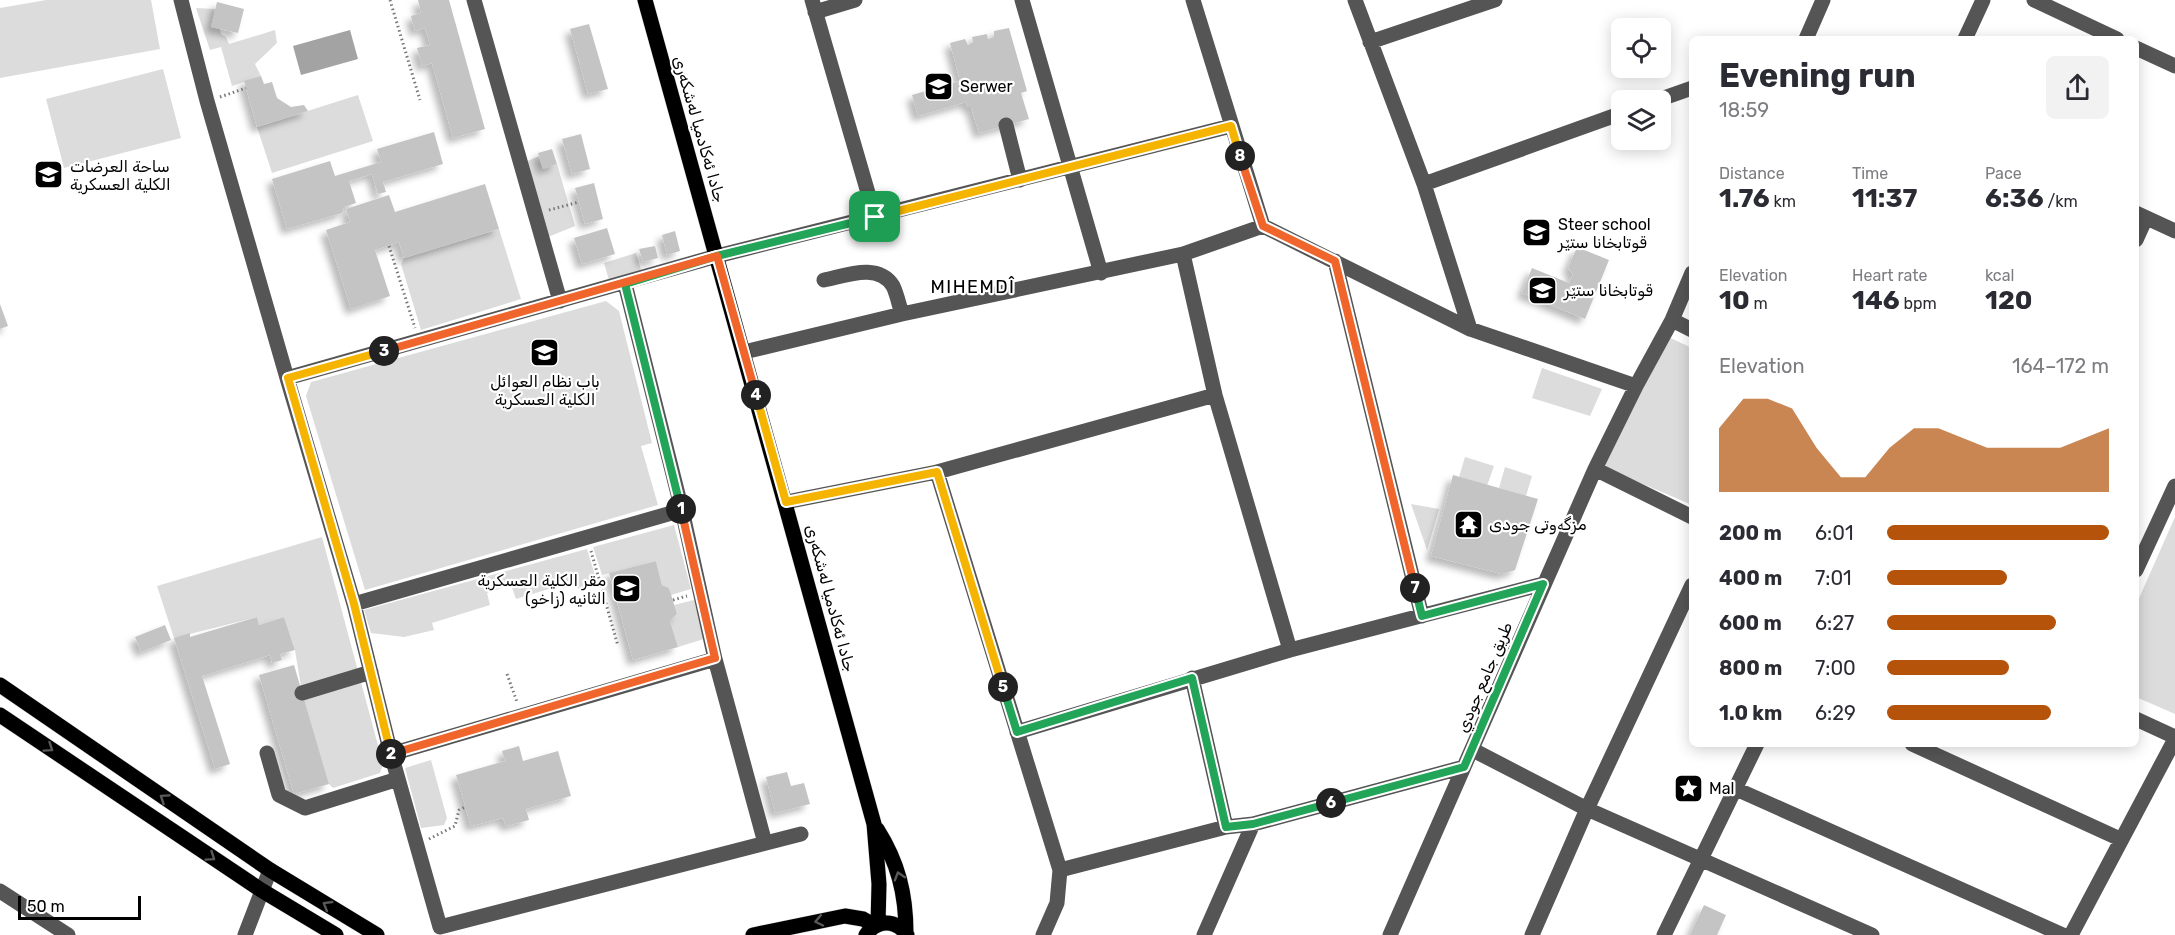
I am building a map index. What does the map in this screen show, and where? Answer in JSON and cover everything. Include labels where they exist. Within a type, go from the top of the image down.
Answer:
[{"type":"main road","name":"جادا ئه‌كادميا له‌شكه‌رى","points":[[645,0],[874,824]]},
{"type":"main road","points":[[0,685],[270,870],[377,935]]},
{"type":"main road","points":[[0,715],[261,890],[336,935]]},
{"type":"main road","points":[[873,928],[879,884],[874,824]]},
{"type":"main road","points":[[874,824],[886,843],[903,887],[907,934]]},
{"type":"main road","points":[[753,935],[844,916],[863,919],[873,928]]},
{"type":"main road","points":[[873,928],[894,924],[907,934]]},
{"type":"street","points":[[181,0],[207,101],[354,604],[391,754],[440,927],[801,834]]},
{"type":"street","points":[[474,0],[560,301]]},
{"type":"street","points":[[855,0],[813,6],[875,217]]},
{"type":"street","points":[[1022,0],[1101,273]]},
{"type":"street","points":[[1193,0],[1263,226]]},
{"type":"street","points":[[1355,0],[1424,184],[1470,330]]},
{"type":"street","points":[[1370,42],[1495,0]]},
{"type":"street","points":[[1807,36],[1823,0]]},
{"type":"street","points":[[1966,36],[1983,0]]},
{"type":"street","points":[[2034,0],[2111,36]]},
{"type":"street","points":[[2139,49],[2175,66]]},
{"type":"street","points":[[1671,95],[1689,89]]},
{"type":"street","points":[[1424,184],[1611,118]]},
{"type":"street","points":[[1006,125],[1020,180]]},
{"type":"street","points":[[288,378],[717,256],[1231,126]]},
{"type":"street","points":[[2141,216],[2175,231]]},
{"type":"street","points":[[744,352],[902,314],[1183,254],[1263,226],[1470,330],[1636,386]]},
{"type":"street","points":[[1183,254],[1215,395],[1290,650]]},
{"type":"street","points":[[1335,261],[1422,616]]},
{"type":"street","points":[[825,280],[864,272],[875,273],[893,286],[902,314]]},
{"type":"street","name":"طريق جامع جودي","points":[[1390,935],[1595,469],[1672,320],[1689,280]]},
{"type":"street","points":[[625,284],[682,510],[715,658],[765,843]]},
{"type":"street","points":[[1672,320],[1689,328]]},
{"type":"street","points":[[786,502],[937,472],[1215,395]]},
{"type":"street","points":[[1595,469],[1689,516]]},
{"type":"street","points":[[937,472],[1060,870],[1057,903],[1043,935]]},
{"type":"street","points":[[2139,564],[2175,486]]},
{"type":"street","points":[[354,604],[682,510]]},
{"type":"street","points":[[1017,732],[1290,650],[1543,584]]},
{"type":"street","points":[[1532,935],[1587,809],[1689,591]]},
{"type":"street","points":[[391,754],[715,658]]},
{"type":"street","points":[[302,693],[371,672]]},
{"type":"street","points":[[1192,678],[1226,827]]},
{"type":"street","points":[[2071,935],[2175,738],[2139,720]]},
{"type":"street","points":[[1664,935],[1756,747]]},
{"type":"street","points":[[1919,747],[2120,839]]},
{"type":"street","points":[[1473,750],[1587,809],[1872,935]]},
{"type":"street","points":[[267,753],[279,795],[305,808],[398,779]]},
{"type":"street","points":[[1060,870],[1226,827],[1253,824],[1464,767]]},
{"type":"street","points":[[1736,789],[2063,935]]},
{"type":"street","points":[[1204,935],[1253,824]]},
{"type":"street","points":[[245,935],[270,870]]},
{"type":"street","points":[[0,891],[68,935]]},
{"type":"path","points":[[390,0],[420,100]]},
{"type":"path","points":[[207,101],[246,88]]},
{"type":"path","points":[[536,215],[579,202]]},
{"type":"path","points":[[388,246],[419,341]]},
{"type":"path","points":[[587,537],[618,646]]},
{"type":"path","points":[[507,674],[521,716]]},
{"type":"path","points":[[416,843],[441,835],[455,826],[459,810],[465,807]]},
{"type":"shaded area","points":[[46,0],[151,0],[160,49],[0,78],[0,8]]},
{"type":"shaded area","points":[[196,8],[216,9],[221,34],[226,37],[229,44],[275,30],[277,43],[255,64],[261,76],[232,86],[221,47],[210,50]]},
{"type":"shaded area","points":[[350,30],[358,59],[301,75],[293,46]]},
{"type":"shaded area","points":[[163,69],[181,138],[64,168],[46,99]]},
{"type":"shaded area","points":[[358,95],[373,141],[272,173],[257,127]]},
{"type":"shaded area","points":[[539,156],[543,168],[557,164],[575,226],[548,237],[521,164]]},
{"type":"shaded area","points":[[499,229],[521,299],[421,330],[401,264],[404,258]]},
{"type":"shaded area","points":[[636,253],[641,270],[609,280],[604,263]]},
{"type":"shaded area","points":[[606,301],[619,311],[652,443],[641,446],[658,505],[365,590],[306,396],[311,382]]},
{"type":"shaded area","points":[[1664,335],[1689,347],[1689,504],[1608,469],[1603,460]]},
{"type":"shaded area","points":[[1542,368],[1602,389],[1590,416],[1532,398]]},
{"type":"shaded area","points":[[1465,457],[1494,466],[1487,486],[1459,477]]},
{"type":"shaded area","points":[[1505,467],[1532,476],[1526,496],[1499,488]]},
{"type":"shaded area","points":[[1411,504],[1439,509],[1427,550]]},
{"type":"shaded area","points":[[2175,517],[2175,714],[2139,698],[2139,598]]},
{"type":"shaded area","points":[[674,525],[691,589],[671,595],[669,588],[662,585],[656,561],[602,575],[593,547]]},
{"type":"shaded area","points":[[322,537],[383,764],[380,773],[333,788],[329,784],[302,693],[295,650],[284,617],[259,625],[257,617],[174,638],[157,586]]},
{"type":"shaded area","points":[[587,549],[597,582],[578,589],[575,581],[516,599],[511,585],[487,593],[490,605],[432,623],[434,630],[404,637],[371,633],[364,610]]},
{"type":"shaded area","points":[[694,600],[704,639],[678,647],[670,621],[677,614],[674,605]]},
{"type":"shaded area","points":[[431,760],[447,818],[444,825],[421,828],[405,768]]},
{"type":"building","points":[[418,0],[449,0],[485,129],[453,138],[432,63],[422,66],[417,48],[430,45],[425,28],[415,31],[411,16],[421,13]]},
{"type":"building","points":[[217,2],[244,9],[238,33],[211,27]]},
{"type":"building","points":[[589,24],[608,89],[588,94],[570,29]]},
{"type":"building","points":[[1009,28],[1027,91],[1021,93],[1029,119],[979,133],[971,107],[968,107],[966,102],[918,116],[912,95],[960,81],[950,43],[965,39],[968,45],[973,42],[972,37],[987,34],[988,39],[994,37],[994,31]]},
{"type":"building","points":[[261,76],[264,84],[272,82],[277,98],[291,107],[304,105],[308,111],[257,127],[244,81]]},
{"type":"building","points":[[434,132],[443,164],[383,182],[386,192],[378,194],[372,174],[349,181],[356,203],[344,207],[342,213],[287,229],[272,179],[330,161],[335,176],[381,162],[377,149]]},
{"type":"building","points":[[581,134],[590,169],[572,174],[562,139]]},
{"type":"building","points":[[552,149],[557,164],[543,169],[538,153]]},
{"type":"building","points":[[594,183],[603,219],[585,224],[575,188]]},
{"type":"building","points":[[485,184],[499,229],[404,258],[399,242],[375,250],[390,296],[351,309],[326,230],[350,222],[346,209],[389,195],[395,212]]},
{"type":"building","points":[[607,228],[615,254],[582,264],[574,238]]},
{"type":"building","points":[[675,231],[680,251],[667,255],[662,235]]},
{"type":"building","points":[[655,246],[658,258],[643,262],[639,249]]},
{"type":"building","points":[[1577,247],[1609,260],[1585,319],[1522,293],[1532,268],[1569,283],[1573,274],[1568,268]]},
{"type":"building","points":[[0,304],[8,326],[0,329]]},
{"type":"building","points":[[1453,475],[1538,499],[1515,570],[1502,574],[1431,556]]},
{"type":"building","points":[[656,561],[662,585],[669,588],[677,614],[670,621],[678,647],[633,660],[609,573]]},
{"type":"building","points":[[257,617],[259,625],[284,617],[295,650],[280,654],[282,660],[272,663],[270,655],[202,676],[230,764],[215,769],[174,638],[190,633],[190,637]]},
{"type":"building","points":[[165,625],[171,640],[141,652],[135,637]]},
{"type":"building","points":[[294,665],[329,784],[294,794],[259,675]]},
{"type":"building","points":[[519,746],[523,761],[558,751],[571,796],[526,809],[529,820],[506,826],[503,818],[471,826],[456,775],[505,761],[502,751]]},
{"type":"building","points":[[787,772],[791,786],[804,783],[810,804],[775,813],[766,777]]},
{"type":"building","points":[[1704,905],[1726,915],[1717,935],[1690,935]]},
{"type":"place","name":"Serwer","points":[[939,86]]},
{"type":"place","name":"ساحة العرضات الكلية العسكرية","points":[[49,175]]},
{"type":"place","name":"Steer school قوتابخانا ستێر","points":[[1537,233]]},
{"type":"place","name":"قوتابخانا ستێر","points":[[1543,290]]},
{"type":"place","name":"باب نظام العوائل الكلية العسكرية","points":[[545,353]]},
{"type":"place","name":"مزگەوتی جودی","points":[[1468,524]]},
{"type":"place","name":"مقر الكلية العسكرية الثانيه (زاخو)","points":[[627,589]]},
{"type":"place","name":"Mal","points":[[1688,788]]},
{"type":"district","name":"MIHEMDÎ","points":[[973,287]]},
{"type":"route","points":[[875,217],[717,256],[625,284],[682,510],[715,658],[391,754],[354,604],[288,378],[717,256],[786,502],[937,472],[1017,732],[1192,678],[1226,827],[1253,824],[1464,767],[1543,584],[1422,616],[1335,261],[1263,226],[1231,126],[875,217]]}]
